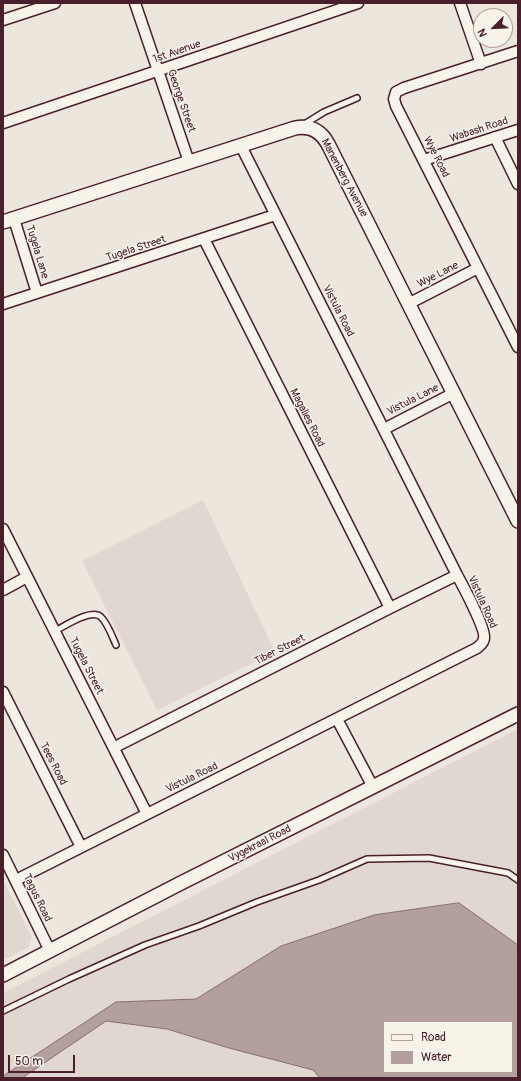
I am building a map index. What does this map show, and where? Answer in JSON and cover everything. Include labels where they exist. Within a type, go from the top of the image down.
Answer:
[{"type":"street","points":[[3,20],[55,3]]},
{"type":"street","name":"George Street","points":[[135,3],[189,162]]},
{"type":"street","name":"1st Avenue","points":[[3,123],[358,3]]},
{"type":"street","points":[[460,3],[480,64]]},
{"type":"street","name":"Wye Road","points":[[518,52],[404,88],[396,92],[394,96],[395,102],[518,347]]},
{"type":"street","points":[[9,221],[302,127]]},
{"type":"street","name":"Manenberg Avenue","points":[[302,127],[314,129],[324,137],[518,521]]},
{"type":"street","name":"Wabash Road","points":[[424,160],[518,130]]},
{"type":"street","points":[[495,137],[518,184]]},
{"type":"street","name":"Vistula Road","points":[[16,880],[477,648],[483,642],[485,637],[457,575],[240,146]]},
{"type":"street","name":"Tugela Street","points":[[3,304],[275,215]]},
{"type":"street","name":"Tugela Lane","points":[[9,221],[37,293]]},
{"type":"street","name":"Magalies Road","points":[[204,239],[390,608]]},
{"type":"street","name":"Wye Lane","points":[[408,304],[478,268]]},
{"type":"street","name":"Vistula Lane","points":[[384,429],[454,393]]},
{"type":"street","name":"Tugela Street","points":[[3,529],[115,747],[147,814]]},
{"type":"street","name":"Tiber Street","points":[[115,747],[457,575]]},
{"type":"street","points":[[3,590],[28,578]]},
{"type":"street","name":"Tees Road","points":[[3,692],[81,847]]},
{"type":"street","name":"Vygekraal Road","points":[[3,975],[195,876],[518,714]]},
{"type":"street","points":[[337,719],[374,787]]},
{"type":"street","name":"Tagus Road","points":[[3,856],[50,951]]},
{"type":"lane","points":[[302,127],[324,112],[357,98]]},
{"type":"lane","points":[[55,631],[84,616],[94,615],[101,618],[105,622],[116,645]]},
{"type":"lane","points":[[3,1011],[68,979],[145,945],[319,880],[367,859],[429,858],[508,873],[518,880]]},
{"type":"shaded area","points":[[203,500],[275,652],[157,710],[82,561]]},
{"type":"shaded area","points":[[518,729],[518,1078],[3,1078],[3,993]]},
{"type":"shaded area","points":[[3,880],[32,938],[28,948],[3,960]]},
{"type":"water","points":[[459,903],[518,945],[518,1078],[320,1078],[313,1070],[229,1048],[167,1029],[106,1021],[22,1078],[3,1078],[3,1076],[116,1002],[196,999],[281,946],[374,915]]}]
